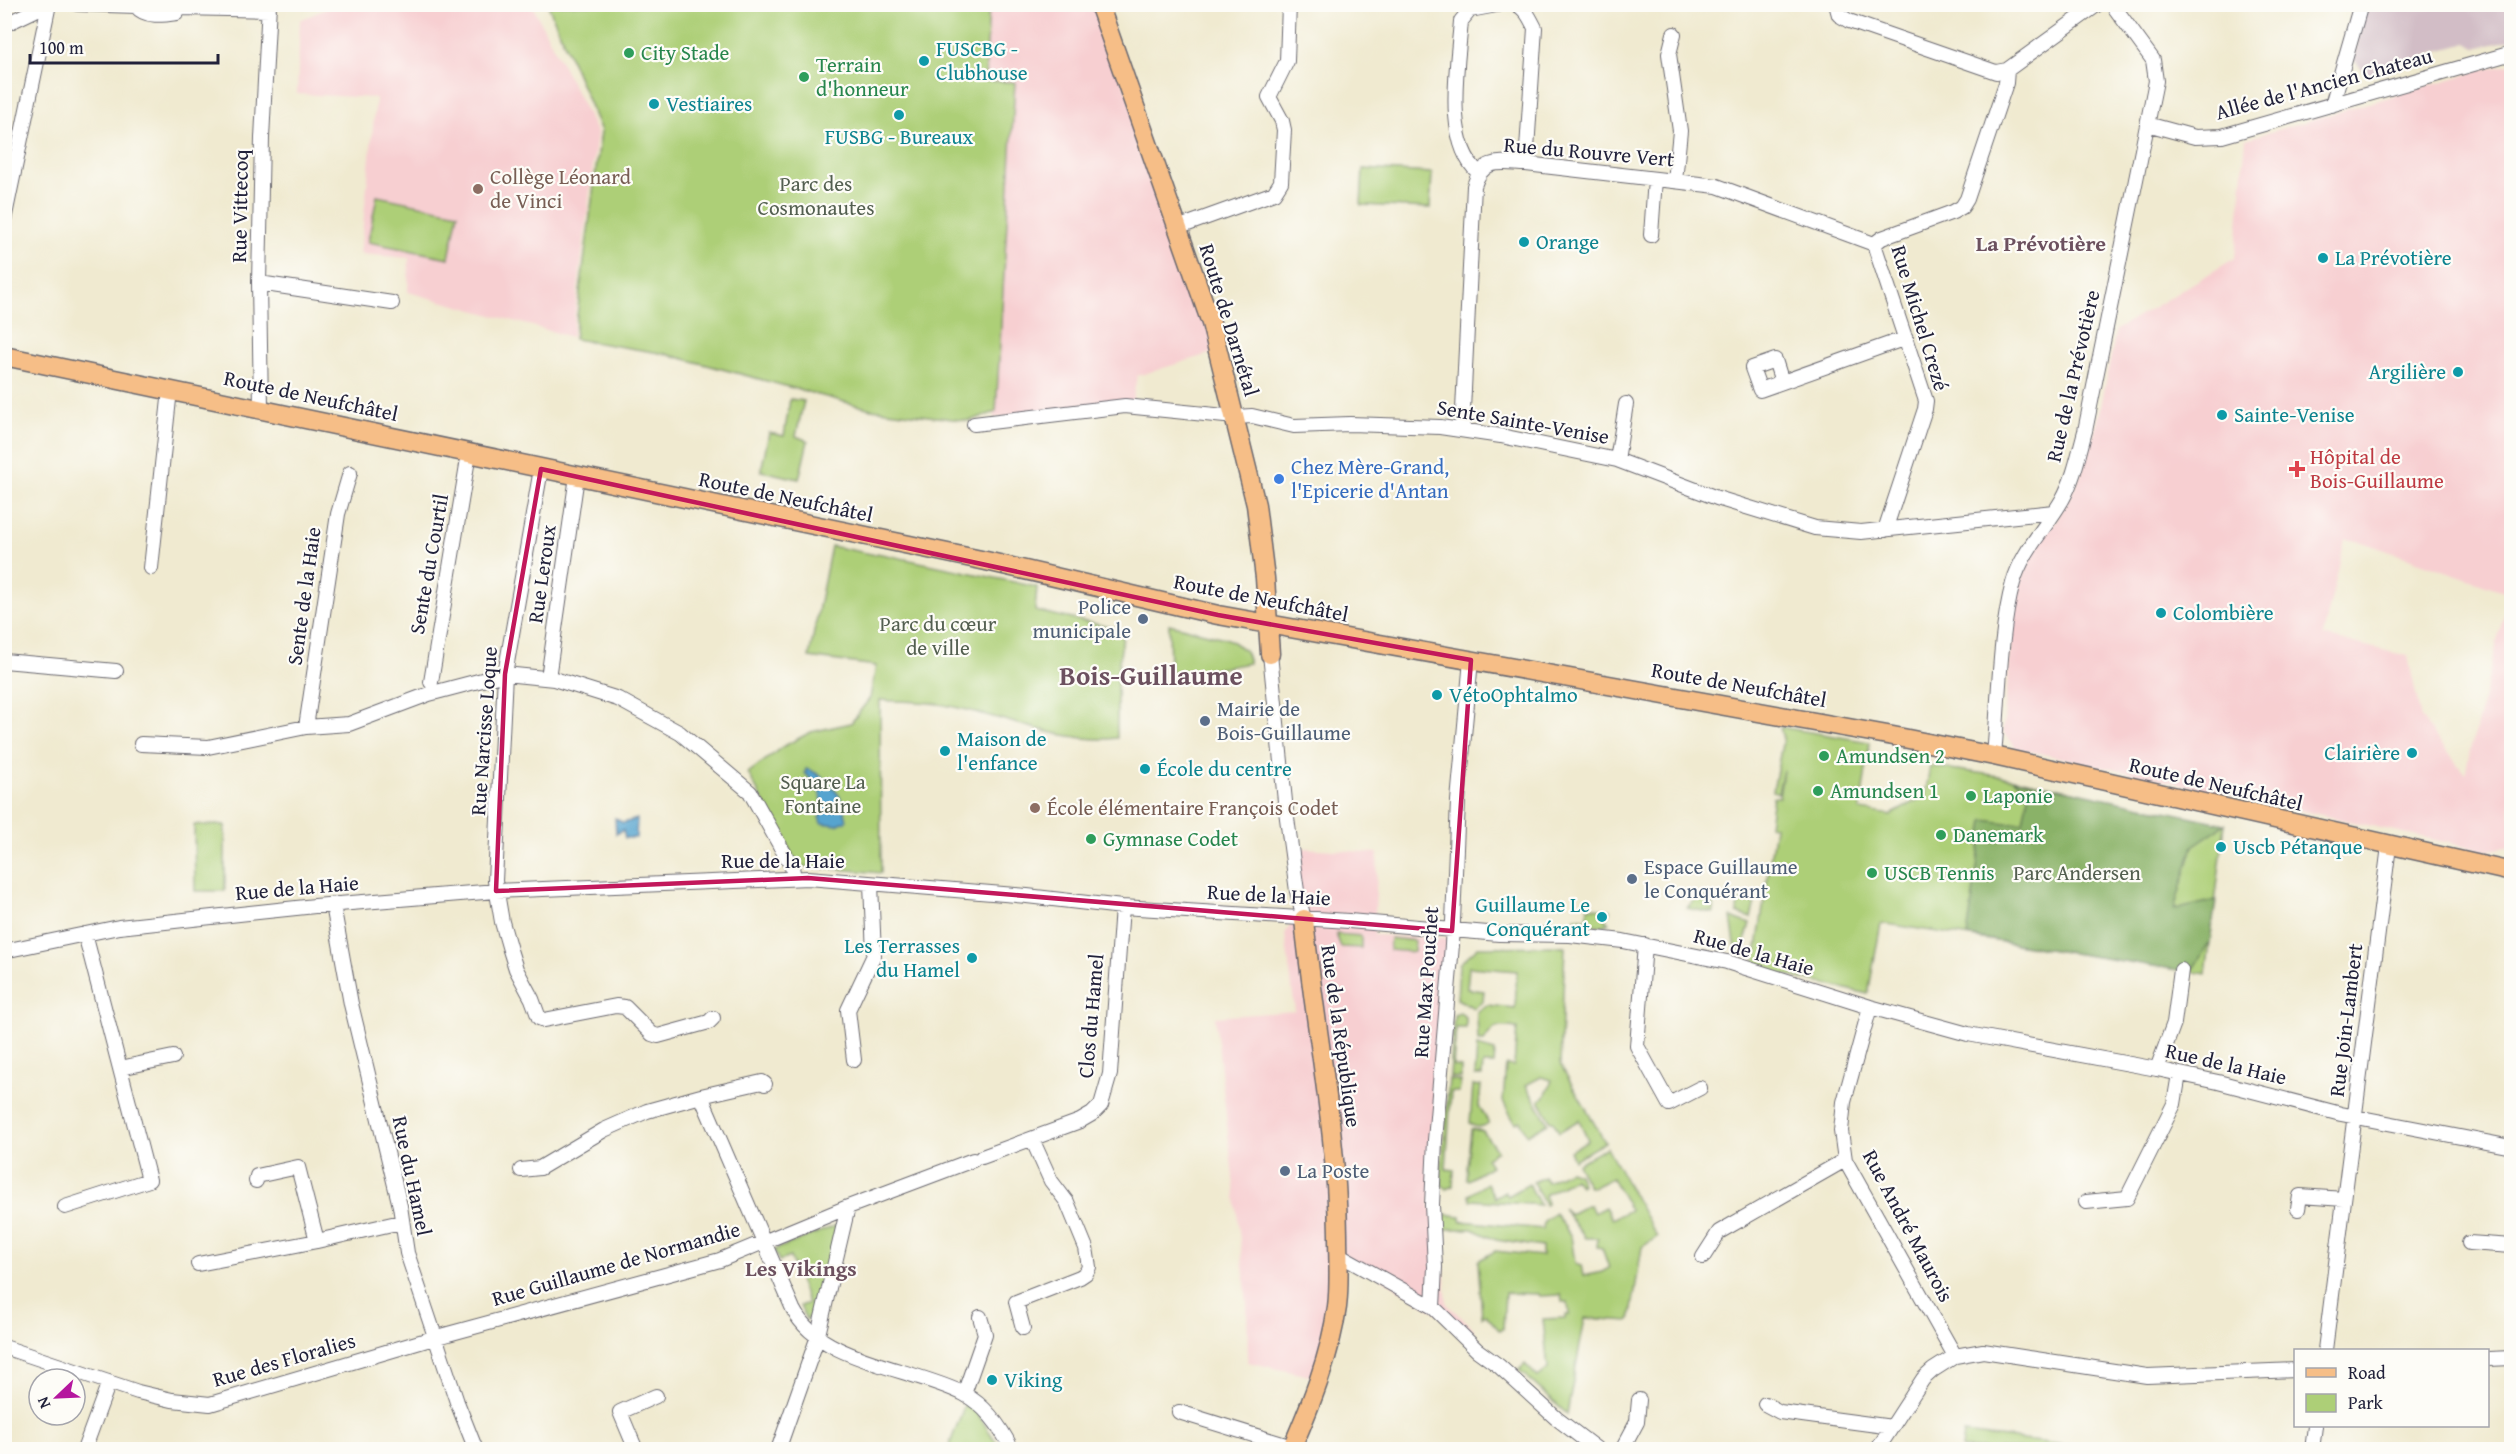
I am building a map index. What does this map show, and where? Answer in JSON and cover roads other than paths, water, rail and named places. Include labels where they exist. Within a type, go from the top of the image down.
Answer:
[{"type":"main road","name":"Route de Darnétal","points":[[1098,4],[1211,323],[1256,505],[1265,578],[1267,624]]},
{"type":"main road","name":"Route de Neufchâtel","points":[[4,357],[261,408],[541,469],[986,561],[1218,615],[1790,717],[1994,756],[2511,872]]},
{"type":"main road","name":"Rue de la République","points":[[1267,624],[1270,654]]},
{"type":"main road","name":"Rue de la République","points":[[1292,1448],[1319,1379],[1332,1337],[1337,1302],[1338,1209],[1331,1124],[1304,918]]},
{"type":"street","points":[[4,25],[48,4]]},
{"type":"street","points":[[4,220],[48,4]]},
{"type":"street","points":[[77,4],[137,5],[144,13],[162,15],[177,13],[178,6],[269,7]]},
{"type":"street","points":[[1177,228],[1274,193],[1281,182],[1284,130],[1269,97],[1287,61],[1289,4]]},
{"type":"street","points":[[1479,172],[1467,159],[1454,117],[1461,21],[1470,10],[1502,4]]},
{"type":"street","points":[[1836,4],[1839,15],[1849,21],[1996,72],[2007,70],[2098,4]]},
{"type":"street","points":[[2332,105],[2361,4]]},
{"type":"street","points":[[1520,5],[1535,28],[1526,164]]},
{"type":"street","name":"Rue Vittecoq","points":[[261,408],[259,283],[262,138],[269,7]]},
{"type":"street","name":"Rue de la Prévotière","points":[[1994,756],[2006,618],[2013,581],[2032,540],[2063,499],[2085,430],[2156,81],[2153,60],[2115,8]]},
{"type":"street","points":[[1674,34],[1669,54],[1680,131],[1675,181]]},
{"type":"street","name":"Allée de l'Ancien Chateau","points":[[2147,124],[2195,137],[2222,136],[2511,53]]},
{"type":"street","name":"Rue Michel Crezé","points":[[1885,530],[1926,409],[1926,400],[1874,244],[1882,238],[1962,207],[1968,199],[2006,83],[2007,70]]},
{"type":"street","name":"Rue du Rouvre Vert","points":[[1462,430],[1474,186],[1479,172],[1486,166],[1500,163],[1526,164],[1717,186],[1874,244]]},
{"type":"street","points":[[1650,235],[1655,178]]},
{"type":"street","points":[[259,283],[392,303]]},
{"type":"street","points":[[1782,382],[1906,338]]},
{"type":"street","points":[[151,568],[170,390]]},
{"type":"street","points":[[1617,460],[1626,404]]},
{"type":"street","name":"Sente Sainte-Venise","points":[[974,424],[1125,406],[1235,417],[1259,417],[1294,426],[1350,424],[1440,427],[1483,433],[1617,460],[1717,498],[1815,528],[1861,532],[2054,512]]},
{"type":"street","name":"Sente du Courtil","points":[[431,682],[469,453]]},
{"type":"street","name":"Rue Narcisse Loque","points":[[541,469],[505,674],[496,891],[510,950],[538,1018],[544,1020],[616,1006],[625,1007],[652,1034],[658,1036],[709,1022],[713,1018]]},
{"type":"street","name":"Sente de la Haie","points":[[306,727],[338,514],[350,474]]},
{"type":"street","name":"Rue Leroux","points":[[548,678],[577,476]]},
{"type":"street","name":"Rue de la République","points":[[1270,654],[1286,811],[1304,918]]},
{"type":"street","name":"Rue Max Pouchet","points":[[1433,1307],[1435,1293],[1432,1205],[1435,1151],[1452,931],[1458,801],[1471,660]]},
{"type":"street","points":[[4,662],[116,671]]},
{"type":"street","points":[[141,744],[208,747],[306,727],[350,724],[429,694],[505,674],[548,678],[618,699],[680,733],[750,792],[792,867],[794,878]]},
{"type":"street","name":"Rue Join-Lambert","points":[[2325,1349],[2389,846]]},
{"type":"street","name":"Rue de la Haie","points":[[4,951],[119,927],[333,905],[496,891],[794,878],[1038,897],[1122,907],[1304,918],[1452,931],[1570,935],[1646,945],[1727,963],[1971,1035],[2157,1069],[2355,1117],[2511,1147]]},
{"type":"street","points":[[854,1060],[848,1010],[874,955],[871,884]]},
{"type":"street","name":"Rue du Hamel","points":[[333,905],[351,1004],[400,1206],[401,1222],[413,1272],[457,1402],[476,1449]]},
{"type":"street","name":"Clos du Hamel","points":[[977,1159],[1080,1121],[1101,1105],[1110,1074],[1122,907]]},
{"type":"street","points":[[64,1207],[149,1179],[85,934]]},
{"type":"street","points":[[1646,945],[1637,1046],[1669,1104],[1700,1088]]},
{"type":"street","points":[[2157,1069],[2174,1023],[2181,970]]},
{"type":"street","name":"Rue André Maurois","points":[[1870,1007],[1844,1102],[1841,1131],[1845,1160],[1955,1356]]},
{"type":"street","points":[[120,1068],[172,1057]]},
{"type":"street","points":[[2086,1202],[2127,1198],[2174,1104],[2179,1074]]},
{"type":"street","points":[[521,1170],[540,1168],[604,1130],[647,1111],[762,1082],[765,1084]]},
{"type":"street","points":[[701,1096],[799,1322],[817,1339],[841,1350],[964,1394],[982,1407],[998,1424],[1012,1449]]},
{"type":"street","points":[[1023,1328],[1016,1302],[1080,1277],[1086,1274],[1089,1267],[1086,1248],[1067,1202],[1051,1181],[1032,1139]]},
{"type":"street","name":"Rue Guillaume de Normandie","points":[[436,1337],[720,1260],[848,1207],[977,1159]]},
{"type":"street","points":[[1703,1257],[1719,1232],[1845,1160]]},
{"type":"street","points":[[255,1180],[256,1176],[298,1167],[317,1241]]},
{"type":"street","points":[[2298,1209],[2300,1196],[2344,1199]]},
{"type":"street","points":[[778,1449],[817,1339],[848,1207]]},
{"type":"street","points":[[198,1264],[401,1222]]},
{"type":"street","points":[[2469,1243],[2511,1246]]},
{"type":"street","points":[[1338,1254],[1433,1307],[1477,1350],[1499,1366],[1556,1418],[1598,1449]]},
{"type":"street","points":[[964,1394],[985,1334],[980,1317]]},
{"type":"street","name":"Rue des Floralies","points":[[4,1347],[172,1400],[210,1404],[436,1337]]},
{"type":"street","points":[[1877,1449],[1923,1379],[1955,1356],[1983,1351],[1994,1352],[2147,1376],[2294,1370]]},
{"type":"street","points":[[2489,1359],[2511,1358]]},
{"type":"street","points":[[84,1449],[109,1382]]},
{"type":"street","points":[[636,1449],[620,1412],[656,1396]]},
{"type":"street","points":[[1622,1449],[1637,1422],[1639,1400]]},
{"type":"street","points":[[1765,1404],[1780,1412],[1892,1427]]},
{"type":"street","points":[[1179,1412],[1292,1448]]},
{"type":"street","points":[[2312,1449],[2315,1427]]},
{"type":"water","points":[[806,769],[822,777],[836,791],[842,801],[847,820],[837,825],[821,823],[819,817],[823,813],[823,807],[821,796],[805,773]]},
{"type":"water","points":[[615,818],[623,823],[637,819],[636,838],[625,838],[623,830],[616,834]]},
{"type":"place","name":"City Stade","points":[[629,53]]},
{"type":"place","name":"FUSCBG - Clubhouse","points":[[924,61]]},
{"type":"place","name":"Terrain d'honneur","points":[[804,77]]},
{"type":"place","name":"Vestiaires","points":[[654,104]]},
{"type":"place","name":"FUSBG - Bureaux","points":[[899,115]]},
{"type":"place","name":"Collège Léonard de Vinci","points":[[478,189]]},
{"type":"place","name":"Orange","points":[[1524,242]]},
{"type":"place","name":"La Prévotière","points":[[2323,258]]},
{"type":"place","name":"Argilière","points":[[2458,372]]},
{"type":"place","name":"Sainte-Venise","points":[[2222,415]]},
{"type":"place","name":"Hôpital de Bois-Guillaume","points":[[2297,469]]},
{"type":"place","name":"Chez Mère-Grand, l'Epicerie d'Antan","points":[[1279,479]]},
{"type":"place","name":"Colombière","points":[[2161,613]]},
{"type":"place","name":"Police municipale","points":[[1143,619]]},
{"type":"place","name":"VétoOphtalmo","points":[[1437,695]]},
{"type":"place","name":"Mairie de Bois-Guillaume","points":[[1205,721]]},
{"type":"place","name":"Maison de l'enfance","points":[[945,751]]},
{"type":"place","name":"Clairière","points":[[2412,753]]},
{"type":"place","name":"Amundsen 2","points":[[1824,756]]},
{"type":"place","name":"École du centre","points":[[1145,769]]},
{"type":"place","name":"Amundsen 1","points":[[1818,791]]},
{"type":"place","name":"Laponie","points":[[1971,796]]},
{"type":"place","name":"École élémentaire François Codet","points":[[1035,808]]},
{"type":"place","name":"Danemark","points":[[1941,835]]},
{"type":"place","name":"Gymnase Codet","points":[[1091,839]]},
{"type":"place","name":"Uscb Pétanque","points":[[2221,847]]},
{"type":"place","name":"USCB Tennis","points":[[1872,873]]},
{"type":"place","name":"Espace Guillaume le Conquérant","points":[[1632,879]]},
{"type":"place","name":"Guillaume Le Conquérant","points":[[1602,917]]},
{"type":"place","name":"Les Terrasses du Hamel","points":[[972,958]]},
{"type":"place","name":"La Poste","points":[[1285,1171]]},
{"type":"place","name":"Viking","points":[[992,1380]]},
{"type":"district","name":"La Prévotière","points":[[2041,243]]},
{"type":"district","name":"Bois-Guillaume","points":[[1151,676]]},
{"type":"district","name":"Les Vikings","points":[[801,1268]]},
{"type":"park label","name":"Parc des Cosmonautes","points":[[816,196]]},
{"type":"park label","name":"Parc du cœur de ville","points":[[938,636]]},
{"type":"park label","name":"Square La Fontaine","points":[[823,794]]},
{"type":"park label","name":"Parc Andersen","points":[[2077,873]]}]
